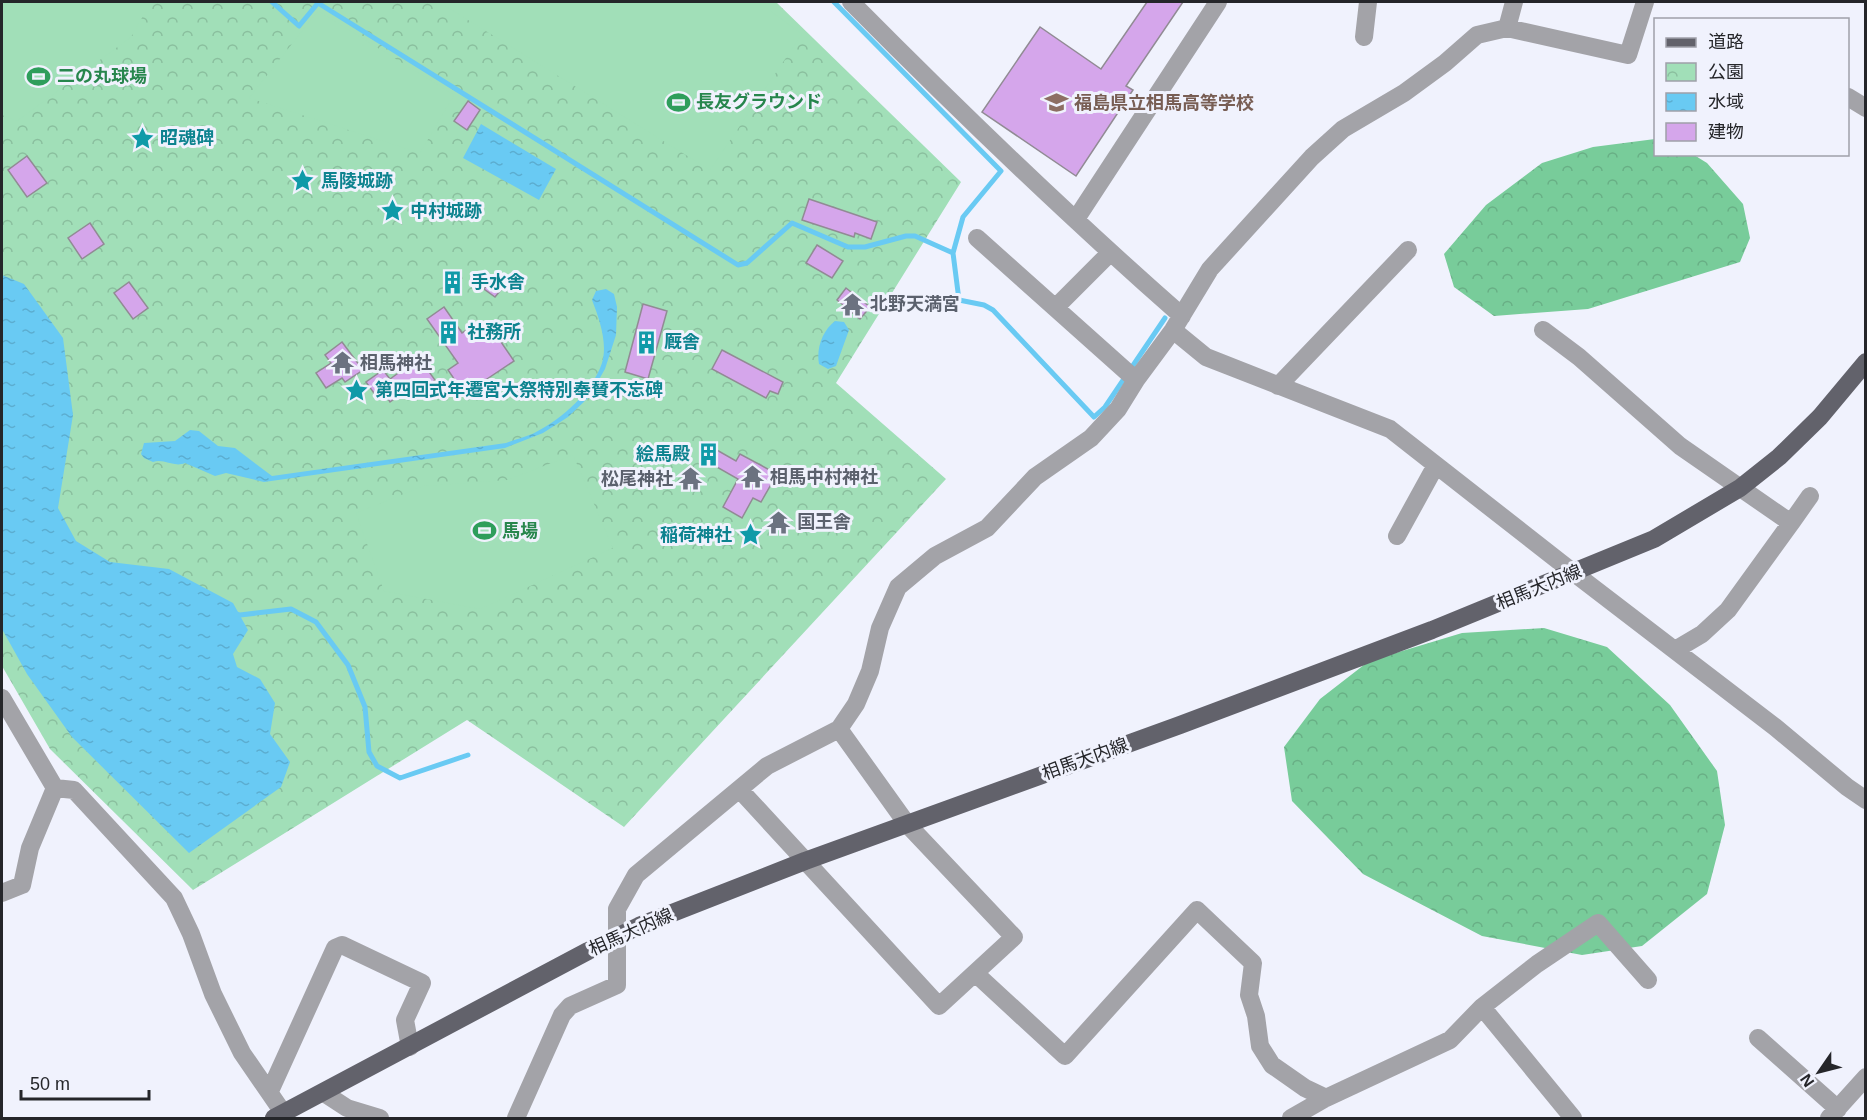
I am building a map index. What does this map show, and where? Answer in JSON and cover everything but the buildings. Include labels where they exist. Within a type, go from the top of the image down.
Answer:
[{"type":"main road","name":"相馬大内線","points":[[279,1116],[639,926],[805,861],[1421,635],[1654,538],[1740,488],[1779,457],[1820,417],[1866,362]]},
{"type":"street","points":[[851,2],[1076,219],[1178,323],[1206,357],[1390,429],[1866,800]]},
{"type":"street","points":[[1076,219],[1218,2]]},
{"type":"street","points":[[1364,37],[1368,2]]},
{"type":"street","points":[[1507,28],[1514,2]]},
{"type":"street","points":[[516,1119],[562,1015],[570,1006],[617,985],[616,909],[636,875],[741,790],[767,766],[839,729],[856,704],[870,671],[880,628],[898,587],[935,556],[987,528],[1035,477],[1090,438],[1118,409],[1178,323],[1210,269],[1312,157],[1343,129],[1404,93],[1477,35],[1507,28],[1628,55],[1645,2]]},
{"type":"street","points":[[1849,98],[1866,108]]},
{"type":"street","points":[[977,238],[1136,381]]},
{"type":"street","points":[[1278,386],[1407,250]]},
{"type":"street","points":[[1056,307],[1110,253]]},
{"type":"street","points":[[1543,330],[1579,357],[1680,446],[1791,523]]},
{"type":"street","points":[[1397,536],[1436,465]]},
{"type":"street","points":[[1675,650],[1702,634],[1728,610],[1810,496]]},
{"type":"street","points":[[2,698],[55,788]]},
{"type":"street","points":[[741,790],[939,1006],[1014,937],[908,824],[839,729]]},
{"type":"street","points":[[2,893],[22,885],[30,848],[55,788]]},
{"type":"street","points":[[55,788],[74,790],[174,898],[191,933],[213,994],[242,1053],[270,1091],[279,1116]]},
{"type":"street","points":[[975,973],[1065,1056],[1197,910],[1253,963],[1249,995],[1256,1016],[1260,1046],[1272,1065],[1305,1088],[1326,1098]]},
{"type":"street","points":[[1292,1119],[1326,1098],[1450,1040],[1482,1007],[1537,964],[1598,923],[1648,980]]},
{"type":"street","points":[[270,1091],[335,948],[342,945],[422,983],[405,1020],[410,1047]]},
{"type":"street","points":[[1482,1007],[1573,1119]]},
{"type":"street","points":[[1758,1038],[1833,1114],[1866,1077]]},
{"type":"street","points":[[324,1093],[348,1108],[380,1119]]},
{"type":"green space","points":[[2,2],[776,2],[961,182],[836,383],[946,479],[624,827],[467,720],[193,890],[50,749],[2,666]]},
{"type":"green space","name":"二の丸球場","points":[[2,2],[151,2],[131,37],[17,121],[2,115]]},
{"type":"green space","name":"長友グラウンド","points":[[439,2],[758,2],[802,34],[710,170]]},
{"type":"green space","points":[[318,11],[454,95],[420,153],[249,98]]},
{"type":"green space","points":[[1654,139],[1654,156],[1696,156],[1707,163],[1743,204],[1750,238],[1740,262],[1588,309],[1494,316],[1454,287],[1444,254],[1486,205],[1542,163],[1593,147]]},
{"type":"green space","name":"馬場","points":[[573,455],[613,548],[480,609],[384,591],[356,513],[424,486],[507,480]]},
{"type":"green space","points":[[1544,628],[1607,647],[1670,705],[1717,771],[1725,825],[1707,894],[1642,946],[1582,955],[1482,936],[1363,874],[1292,801],[1284,747],[1320,699],[1369,661],[1462,633]]},
{"type":"water","points":[[481,124],[556,169],[539,200],[463,158]]},
{"type":"water","points":[[2,275],[24,284],[63,338],[73,415],[58,508],[76,541],[110,562],[169,569],[233,603],[248,630],[233,654],[237,667],[260,679],[275,703],[270,734],[290,762],[281,787],[189,853],[72,737],[27,674],[2,629]]},
{"type":"water","points":[[606,289],[614,294],[617,307],[616,335],[605,369],[589,397],[568,417],[543,433],[505,448],[264,482],[226,473],[215,476],[185,463],[153,462],[141,454],[144,443],[175,441],[190,430],[199,431],[218,446],[235,448],[272,476],[506,443],[525,437],[566,412],[584,394],[597,374],[602,363],[604,347],[600,323],[592,300],[596,291]]},
{"type":"water","points":[[835,321],[844,322],[849,330],[836,366],[828,369],[819,364],[819,352],[824,334]]},
{"type":"waterway","points":[[272,2],[299,26],[318,3],[738,265],[747,263],[792,223],[848,247],[865,247],[906,236],[915,236],[953,253]]},
{"type":"waterway","points":[[834,2],[1001,171],[963,217],[953,253],[959,300],[984,305],[993,310],[1094,417],[1105,407],[1165,318]]},
{"type":"waterway","points":[[234,613],[240,615],[291,609],[316,622],[348,665],[365,707],[369,752],[377,766],[400,778],[468,755]]},
{"type":"place","name":"二の丸球場","points":[[39,76]]},
{"type":"place","name":"長友グラウンド","points":[[678,102]]},
{"type":"place","name":"福島県立相馬高等学校","points":[[1056,103]]},
{"type":"place","name":"昭魂碑","points":[[142,138]]},
{"type":"place","name":"馬陵城跡","points":[[303,181]]},
{"type":"place","name":"中村城跡","points":[[392,211]]},
{"type":"place","name":"手水舎","points":[[453,282]]},
{"type":"place","name":"北野天満宮","points":[[852,304]]},
{"type":"place","name":"社務所","points":[[449,332]]},
{"type":"place","name":"厩舎","points":[[646,342]]},
{"type":"place","name":"相馬神社","points":[[342,363]]},
{"type":"place","name":"第四回式年遷宮大祭特別奉賛不忘碑","points":[[357,390]]},
{"type":"place","name":"絵馬殿","points":[[708,454]]},
{"type":"place","name":"相馬中村神社","points":[[752,477]]},
{"type":"place","name":"松尾神社","points":[[691,479]]},
{"type":"place","name":"国王舎","points":[[779,522]]},
{"type":"place","name":"馬場","points":[[484,531]]},
{"type":"place","name":"稲荷神社","points":[[750,535]]}]
